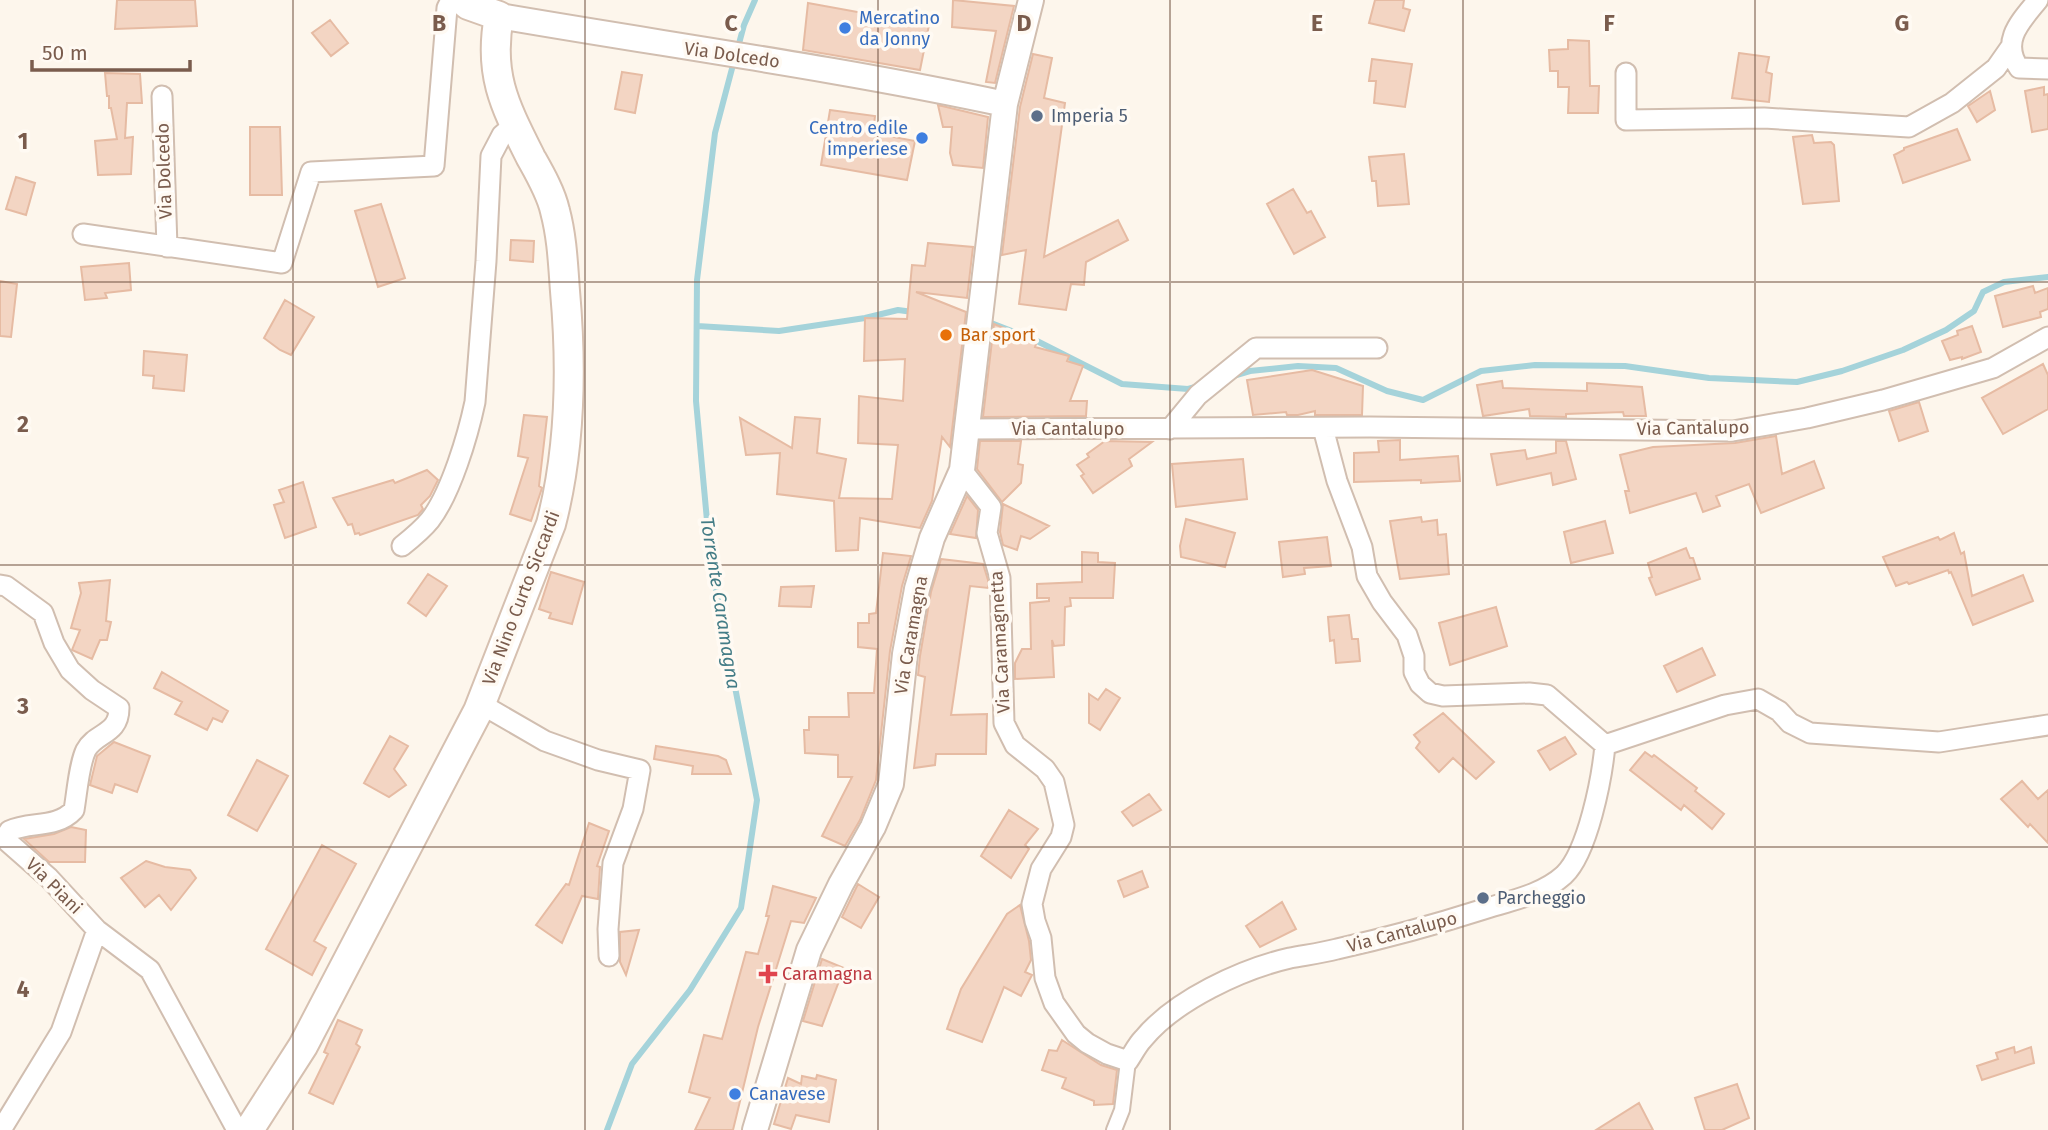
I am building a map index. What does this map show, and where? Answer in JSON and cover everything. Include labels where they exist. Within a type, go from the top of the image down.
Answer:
[{"type":"main road","name":"Via Dolcedo","points":[[462,0],[468,5],[499,16]]},
{"type":"main road","name":"Via Nino Curto Siccardi","points":[[249,1130],[303,1046],[481,704],[551,524],[566,455],[569,409],[568,323],[561,250],[555,209],[514,124],[496,76],[494,43],[499,16]]},
{"type":"street","name":"Via Dolcedo","points":[[83,234],[282,263],[311,172],[435,166],[447,8],[451,0]]},
{"type":"street","name":"Via Caramagna","points":[[755,1130],[809,950],[873,827],[891,784],[905,654],[917,589],[932,538],[962,470],[1005,104],[1031,0]]},
{"type":"street","points":[[1626,73],[1626,120],[1764,118],[1909,127],[1952,103],[1996,68],[2010,48],[2018,25],[2038,0]]},
{"type":"street","name":"Via Dolcedo","points":[[499,16],[781,62],[1005,104]]},
{"type":"street","points":[[2010,48],[2019,68],[2048,69]]},
{"type":"street","name":"Via Dolcedo","points":[[162,96],[166,247]]},
{"type":"street","points":[[402,546],[433,517],[461,453],[470,424],[475,402],[491,156],[502,135],[514,124]]},
{"type":"street","name":"Via Cantalupo","points":[[967,429],[1733,430],[1820,415],[1883,400],[1993,368],[2048,337]]},
{"type":"street","points":[[1170,429],[1198,395],[1256,348],[1377,348]]},
{"type":"street","points":[[1323,428],[1336,481],[1362,547],[1367,576],[1382,602],[1407,635],[1414,656],[1414,672],[1420,684],[1430,693],[1443,696],[1529,692],[1547,695],[1605,745],[1725,705],[1758,699],[1779,711],[1790,723],[1810,733],[1939,742],[2048,725]]},
{"type":"street","name":"Via Caramagnetta","points":[[962,470],[989,503],[992,511],[987,533],[1000,578],[1004,723],[1015,745],[1045,769],[1054,782],[1064,825],[1063,833],[1037,877],[1032,904],[1041,938],[1045,978],[1054,1003],[1076,1034],[1107,1054],[1128,1061]]},
{"type":"street","name":"Via Piani","points":[[0,585],[6,586],[43,613],[54,643],[71,670],[92,690],[119,708],[115,725],[87,748],[74,810],[58,822],[9,831],[8,842],[49,878],[97,930],[150,970],[237,1130]]},
{"type":"street","name":"Via Nino Curto Siccardi","points":[[481,704],[545,741],[598,760],[640,770],[633,809],[613,863],[608,929],[609,956]]},
{"type":"street","name":"Via Cantalupo","points":[[1128,1061],[1143,1038],[1165,1019],[1216,985],[1244,972],[1453,919],[1553,884],[1566,873],[1581,846],[1596,800],[1605,745]]},
{"type":"street","name":"Via Piani","points":[[1,1130],[61,1032],[97,930]]},
{"type":"street","points":[[1114,1130],[1122,1110],[1128,1061]]},
{"type":"building","points":[[117,0],[195,0],[197,26],[115,29]]},
{"type":"building","points":[[953,0],[1014,6],[995,83],[986,82],[996,31],[952,27]]},
{"type":"building","points":[[1375,0],[1404,0],[1403,8],[1410,10],[1404,31],[1369,23]]},
{"type":"building","points":[[808,3],[929,25],[920,70],[803,50]]},
{"type":"building","points":[[330,20],[348,43],[331,56],[312,33]]},
{"type":"building","points":[[1568,40],[1589,41],[1590,86],[1599,86],[1598,113],[1568,113],[1569,87],[1558,87],[1558,71],[1550,71],[1549,50],[1568,49]]},
{"type":"building","points":[[1739,53],[1769,57],[1766,72],[1772,74],[1769,102],[1732,98]]},
{"type":"building","points":[[1033,54],[1052,58],[1044,98],[1065,103],[1044,257],[1118,220],[1128,240],[1086,262],[1084,285],[1071,284],[1066,310],[1019,304],[1026,250],[1002,255],[1020,107]]},
{"type":"building","points":[[1372,59],[1412,64],[1405,107],[1374,103],[1376,81],[1369,81]]},
{"type":"building","points":[[622,72],[642,75],[635,113],[615,109]]},
{"type":"building","points":[[105,73],[140,74],[142,103],[127,103],[125,138],[133,137],[131,174],[98,175],[95,141],[117,139],[109,108]]},
{"type":"building","points":[[2044,87],[2044,95],[2048,94],[2048,129],[2032,132],[2025,91]]},
{"type":"building","points":[[1990,91],[1995,110],[1977,122],[1968,106]]},
{"type":"building","points":[[938,105],[988,117],[983,168],[953,165],[950,153],[952,127],[943,127]]},
{"type":"building","points":[[830,110],[875,116],[873,133],[915,141],[907,180],[821,165]]},
{"type":"building","points":[[250,127],[280,127],[282,195],[250,195]]},
{"type":"building","points":[[1957,129],[1970,160],[1903,183],[1894,155],[1904,148]]},
{"type":"building","points":[[1812,135],[1814,143],[1831,142],[1834,145],[1839,201],[1803,204],[1793,137]]},
{"type":"building","points":[[1404,154],[1409,204],[1378,206],[1376,181],[1372,181],[1369,157]]},
{"type":"building","points":[[16,177],[35,183],[26,215],[6,209]]},
{"type":"building","points":[[1293,189],[1307,213],[1311,211],[1325,237],[1294,254],[1267,204]]},
{"type":"building","points":[[381,204],[405,278],[378,287],[355,211]]},
{"type":"building","points":[[511,240],[534,241],[533,262],[510,260]]},
{"type":"building","points":[[928,243],[973,247],[967,298],[916,292],[966,312],[950,447],[942,437],[932,501],[920,528],[860,518],[858,550],[836,551],[834,501],[777,494],[780,453],[746,455],[740,418],[792,448],[795,417],[820,419],[817,453],[846,459],[839,498],[892,499],[898,445],[858,443],[859,396],[903,401],[905,359],[864,361],[865,318],[907,319],[912,265],[925,266]]},
{"type":"building","points":[[129,263],[131,290],[105,293],[107,298],[85,300],[81,267]]},
{"type":"building","points":[[0,281],[17,284],[11,337],[0,336]]},
{"type":"building","points":[[2033,286],[2035,293],[2048,288],[2048,309],[2040,312],[2041,317],[2003,327],[1995,296]]},
{"type":"building","points":[[285,300],[314,317],[291,355],[264,338]]},
{"type":"building","points":[[994,324],[1037,341],[1035,347],[1069,356],[1067,361],[1083,366],[1070,401],[1087,401],[1086,416],[983,417]]},
{"type":"building","points":[[1972,326],[1981,352],[1950,360],[1942,341],[1958,335],[1957,331]]},
{"type":"building","points":[[144,351],[187,355],[184,391],[153,388],[154,376],[143,375]]},
{"type":"building","points":[[2043,364],[2048,375],[2048,409],[2003,434],[1982,398]]},
{"type":"building","points":[[1312,370],[1363,386],[1362,415],[1315,415],[1315,411],[1298,415],[1287,415],[1286,412],[1253,415],[1247,380]]},
{"type":"building","points":[[1502,381],[1503,388],[1587,391],[1587,383],[1642,387],[1646,416],[1624,416],[1623,412],[1566,414],[1566,417],[1530,416],[1529,409],[1483,416],[1477,385]]},
{"type":"building","points":[[1919,402],[1928,431],[1899,441],[1889,411]]},
{"type":"building","points":[[524,415],[547,417],[539,486],[542,488],[531,521],[510,514],[528,458],[518,456]]},
{"type":"building","points":[[1776,436],[1782,474],[1814,461],[1824,488],[1761,513],[1749,484],[1716,496],[1720,506],[1703,512],[1696,493],[1630,513],[1625,491],[1629,491],[1620,455],[1653,447],[1735,443]]},
{"type":"building","points":[[1400,440],[1400,460],[1458,456],[1460,481],[1354,482],[1354,453],[1379,452],[1378,441]]},
{"type":"building","points":[[980,441],[1021,441],[1018,464],[1023,465],[1021,483],[1002,502],[977,469]]},
{"type":"building","points":[[1105,441],[1152,442],[1129,459],[1132,466],[1093,493],[1077,465]]},
{"type":"building","points":[[1556,441],[1566,441],[1576,479],[1553,485],[1551,473],[1497,485],[1491,454],[1525,450],[1527,459],[1556,453]]},
{"type":"building","points":[[1243,459],[1247,499],[1176,507],[1172,464]]},
{"type":"building","points":[[427,470],[438,480],[430,496],[421,505],[423,509],[418,515],[360,535],[355,534],[352,524],[348,525],[333,498],[393,480],[395,483]]},
{"type":"building","points":[[303,482],[316,527],[285,538],[274,505],[284,502],[279,490]]},
{"type":"building","points":[[967,496],[978,510],[976,538],[950,534]]},
{"type":"building","points":[[1003,504],[1049,526],[1030,539],[1021,536],[1017,550],[1003,545],[1000,532]]},
{"type":"building","points":[[1421,517],[1422,522],[1437,520],[1438,535],[1446,534],[1449,574],[1400,579],[1390,521]]},
{"type":"building","points":[[1186,519],[1235,533],[1225,567],[1181,557],[1180,546]]},
{"type":"building","points":[[1605,521],[1613,553],[1571,563],[1564,532]]},
{"type":"building","points":[[1954,533],[1961,554],[1964,552],[1972,596],[2023,575],[2033,601],[1973,625],[1948,570],[1896,586],[1883,557],[1938,537],[1940,540]]},
{"type":"building","points":[[1327,537],[1331,566],[1304,568],[1305,574],[1283,577],[1279,542]]},
{"type":"building","points":[[1686,548],[1690,558],[1693,558],[1700,579],[1656,595],[1649,578],[1652,577],[1648,563]]},
{"type":"building","points":[[1082,552],[1098,553],[1098,562],[1115,563],[1113,598],[1070,598],[1071,606],[1065,607],[1064,645],[1054,646],[1052,640],[1054,677],[1015,679],[1015,663],[1022,649],[1031,649],[1030,603],[1049,601],[1049,598],[1037,598],[1037,584],[1082,582]]},
{"type":"building","points":[[883,553],[911,556],[902,586],[890,651],[876,780],[860,820],[845,846],[822,836],[852,777],[838,777],[838,755],[805,753],[804,730],[809,730],[809,717],[849,717],[848,693],[874,693],[877,649],[858,647],[858,623],[869,623],[869,614],[876,613]]},
{"type":"building","points":[[941,559],[983,564],[988,580],[988,588],[970,586],[951,715],[987,714],[986,754],[936,754],[935,765],[914,768],[925,677],[918,675],[920,656],[931,592]]},
{"type":"building","points":[[551,572],[584,582],[572,624],[549,618],[551,613],[539,609]]},
{"type":"building","points":[[428,574],[447,586],[426,616],[408,603]]},
{"type":"building","points":[[110,580],[106,621],[111,622],[107,640],[100,640],[92,659],[72,650],[80,630],[71,628],[81,593],[79,583]]},
{"type":"building","points":[[814,586],[811,607],[779,606],[781,587]]},
{"type":"building","points":[[1496,607],[1507,646],[1450,665],[1439,623]]},
{"type":"building","points":[[1349,615],[1352,639],[1358,639],[1360,661],[1336,663],[1334,640],[1330,641],[1328,617]]},
{"type":"building","points":[[1702,648],[1715,675],[1677,692],[1664,666]]},
{"type":"building","points":[[162,672],[228,711],[222,722],[213,718],[207,730],[175,714],[182,702],[154,688]]},
{"type":"building","points":[[1106,689],[1120,698],[1100,730],[1089,723],[1089,694],[1098,700]]},
{"type":"building","points":[[1443,713],[1494,762],[1476,779],[1453,758],[1439,772],[1416,748],[1420,742],[1414,735]]},
{"type":"building","points":[[390,736],[408,746],[394,769],[406,785],[389,797],[364,783]]},
{"type":"building","points":[[1565,737],[1576,754],[1550,770],[1538,751]]},
{"type":"building","points":[[114,742],[150,756],[137,792],[115,784],[112,793],[90,785],[97,756]]},
{"type":"building","points":[[656,746],[718,756],[726,760],[731,774],[692,774],[693,766],[654,759]]},
{"type":"building","points":[[1645,752],[1652,757],[1654,755],[1697,788],[1695,791],[1724,814],[1712,829],[1684,805],[1681,810],[1630,770]]},
{"type":"building","points":[[257,760],[288,776],[257,831],[228,815]]},
{"type":"building","points":[[2022,781],[2038,799],[2048,790],[2048,843],[2001,799]]},
{"type":"building","points":[[1149,794],[1161,810],[1133,826],[1122,812]]},
{"type":"building","points":[[1009,810],[1038,829],[1025,845],[1029,849],[1011,878],[981,856]]},
{"type":"building","points":[[589,823],[609,831],[597,866],[600,867],[598,899],[582,896],[562,943],[536,925],[566,884],[569,885]]},
{"type":"building","points":[[71,827],[86,830],[85,862],[49,862],[24,839],[54,834]]},
{"type":"building","points":[[322,845],[356,864],[314,941],[326,948],[312,975],[266,949]]},
{"type":"building","points":[[146,861],[190,870],[196,878],[171,910],[159,895],[145,907],[121,878]]},
{"type":"building","points":[[1142,871],[1148,887],[1124,897],[1118,881]]},
{"type":"building","points":[[858,884],[879,897],[861,928],[842,917]]},
{"type":"building","points":[[773,886],[816,898],[804,923],[791,921],[758,1027],[733,1130],[695,1130],[710,1098],[689,1092],[704,1035],[722,1039],[746,952],[758,954],[769,916],[766,916]]},
{"type":"building","points":[[1282,902],[1296,929],[1260,947],[1246,926]]},
{"type":"building","points":[[1020,905],[1031,960],[1025,972],[1032,975],[1021,996],[1004,987],[982,1042],[947,1029],[961,989],[1007,914]]},
{"type":"building","points":[[639,930],[626,975],[620,962],[620,932]]},
{"type":"building","points":[[822,959],[844,968],[822,1026],[803,1021]]},
{"type":"building","points":[[338,1020],[362,1030],[356,1044],[360,1047],[333,1104],[309,1093],[328,1054],[324,1052]]},
{"type":"building","points":[[1062,1040],[1101,1065],[1117,1070],[1113,1104],[1094,1105],[1094,1101],[1062,1088],[1066,1078],[1042,1070],[1049,1050],[1057,1051]]},
{"type":"building","points":[[2014,1047],[2015,1053],[2031,1047],[2034,1063],[1982,1080],[1977,1066],[1998,1059],[1996,1053]]},
{"type":"building","points":[[817,1075],[836,1080],[829,1122],[796,1115],[791,1129],[774,1124],[788,1078],[801,1084],[802,1076],[816,1079]]},
{"type":"building","points":[[1737,1084],[1749,1118],[1722,1130],[1705,1130],[1695,1098]]},
{"type":"building","points":[[1639,1103],[1653,1130],[1596,1130]]},
{"type":"waterway","name":"Torrente Caramagna","points":[[737,51],[755,0]]},
{"type":"waterway","name":"Torrente Caramagna","points":[[607,1130],[632,1064],[690,990],[741,908],[757,800],[711,564],[696,401],[697,280],[715,133],[734,61]]},
{"type":"waterway","points":[[1233,376],[1250,371],[1298,366],[1336,368],[1387,391],[1423,400],[1481,371],[1535,365],[1625,366],[1709,378],[1797,382],[1842,371],[1903,350],[1946,330],[1974,311],[1983,292],[2004,282],[2048,277]]},
{"type":"waterway","points":[[697,326],[779,331],[865,318],[898,310],[913,312]]},
{"type":"waterway","points":[[986,321],[1037,341],[1122,384],[1188,389],[1199,386]]},
{"type":"place","name":"Mercatino da Jonny","points":[[845,28]]},
{"type":"place","name":"Imperia 5","points":[[1037,116]]},
{"type":"place","name":"Centro edile imperiese","points":[[922,138]]},
{"type":"place","name":"Bar sport","points":[[946,335]]},
{"type":"place","name":"Parcheggio","points":[[1483,898]]},
{"type":"place","name":"Caramagna","points":[[768,974]]},
{"type":"place","name":"Canavese","points":[[735,1094]]}]
